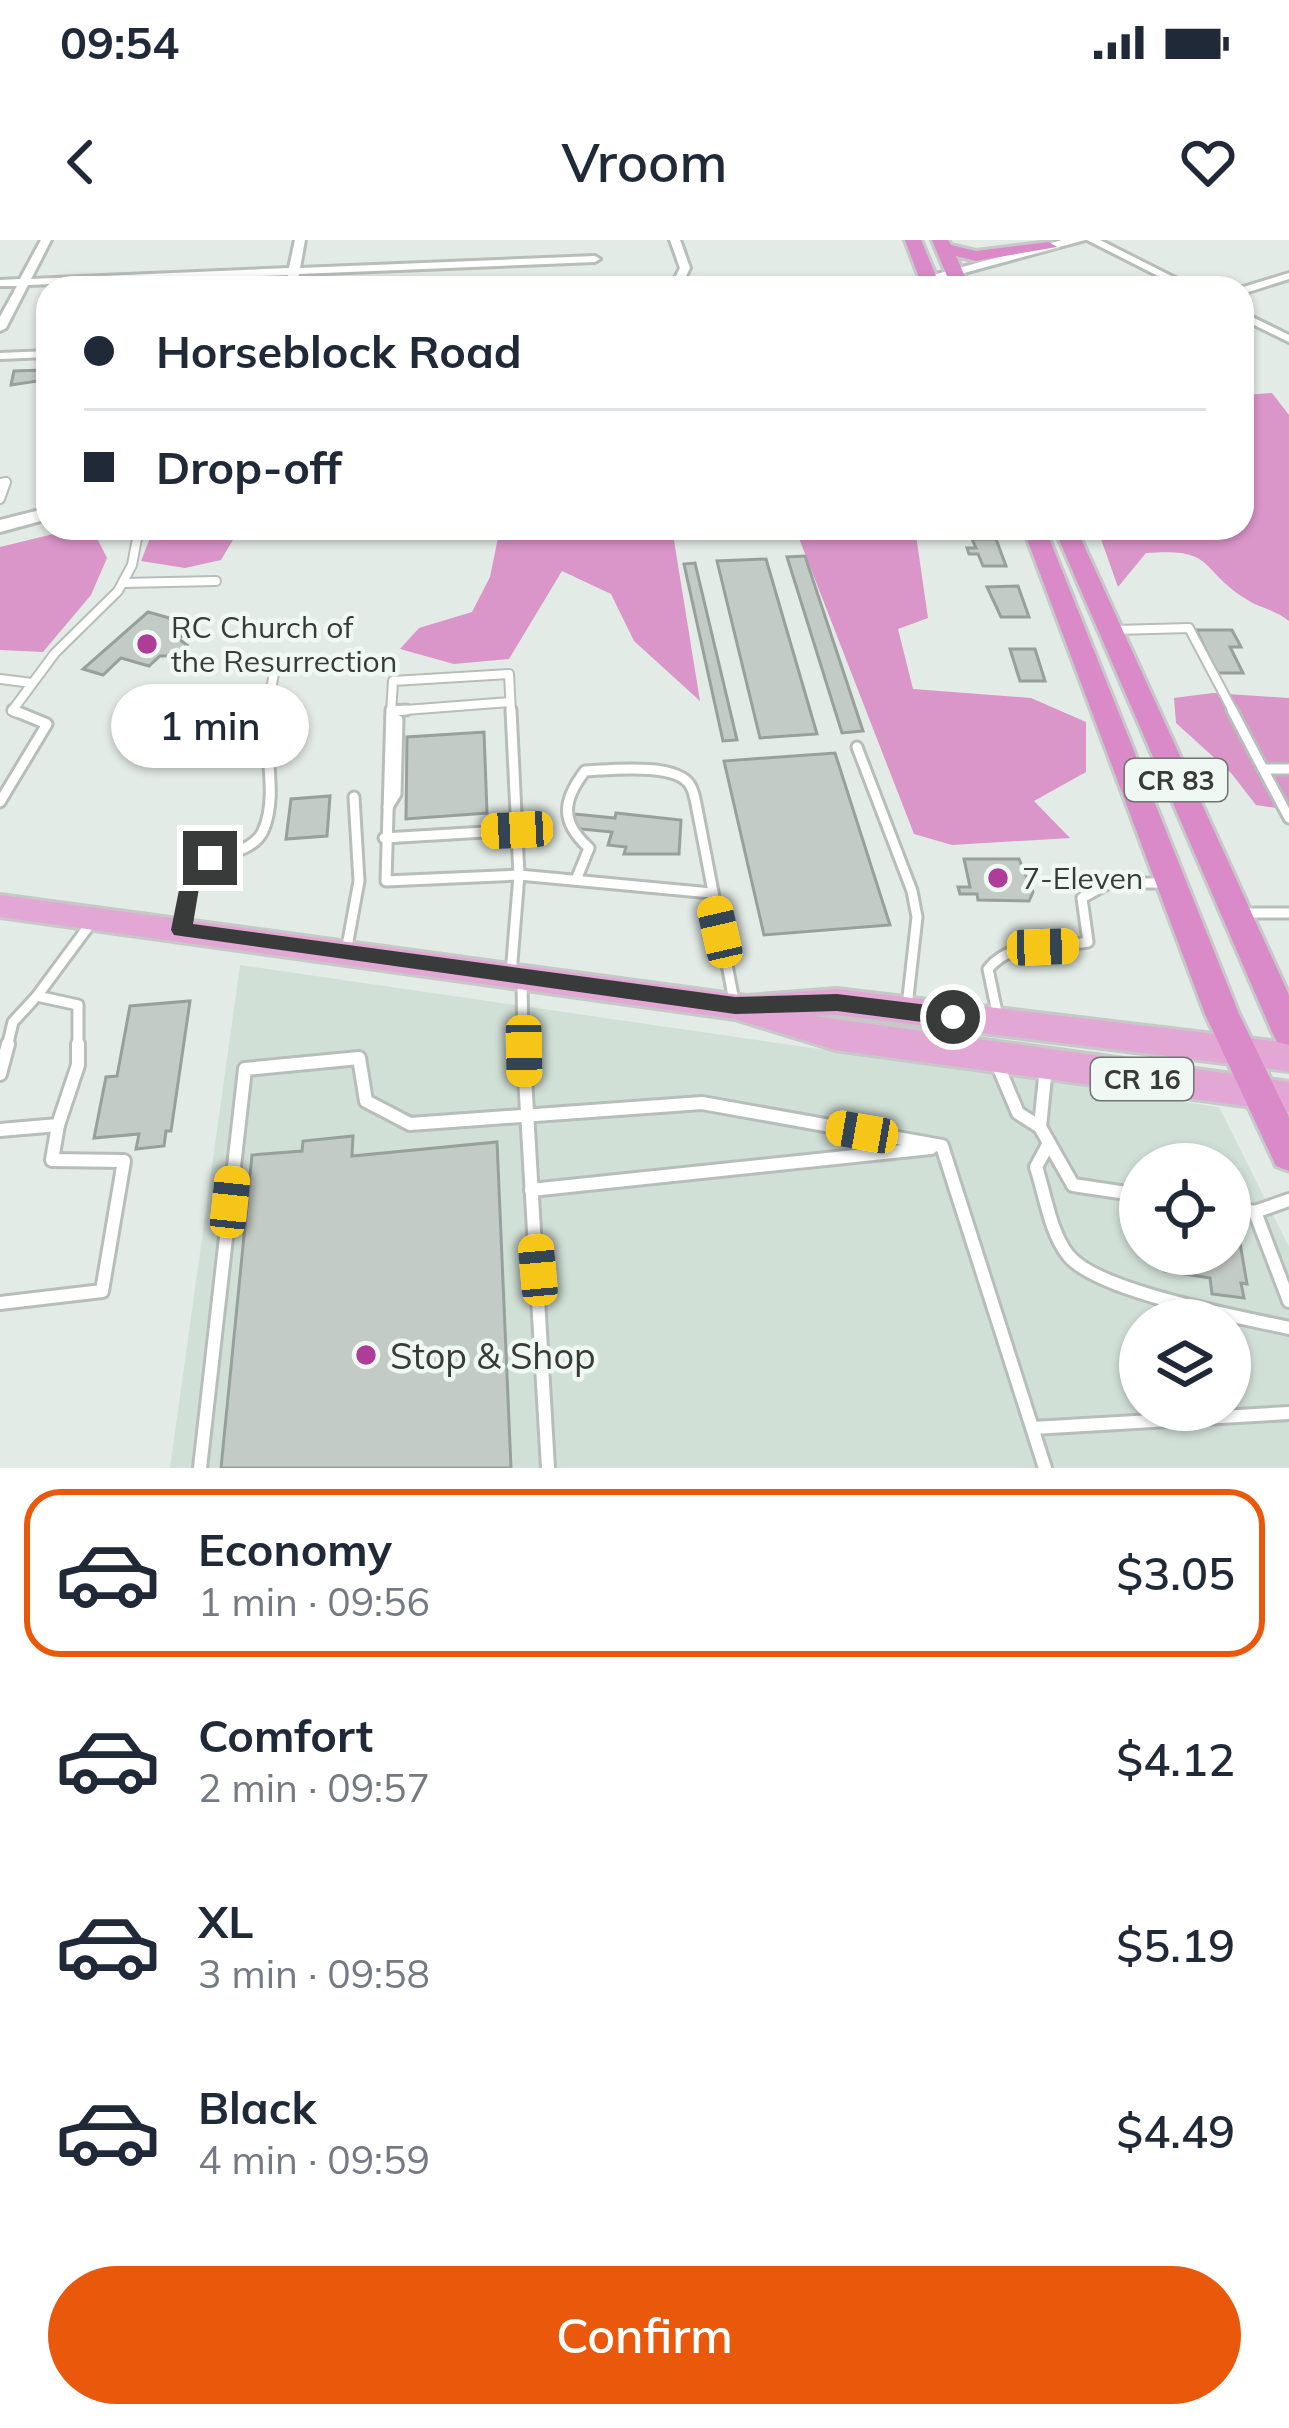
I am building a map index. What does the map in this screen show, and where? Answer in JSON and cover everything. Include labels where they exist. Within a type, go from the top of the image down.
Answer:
[{"type":"highway","points":[[913,240],[927,276]]},
{"type":"highway","points":[[942,244],[982,256],[1049,247]]},
{"type":"highway","points":[[942,244],[955,276]]},
{"type":"highway","name":"CR 83","points":[[1039,540],[1239,1052],[1274,1095],[1289,1155]]},
{"type":"highway","name":"CR 83","points":[[1070,540],[1289,1032]]},
{"type":"main road","name":"CR 16","points":[[0,906],[735,1006],[835,1036],[1274,1095]]},
{"type":"main road","name":"CR 16","points":[[735,1006],[837,1002],[1289,1057]]},
{"type":"street","points":[[0,328],[46,240]]},
{"type":"street","points":[[293,276],[300,240]]},
{"type":"street","points":[[675,240],[685,268],[681,276]]},
{"type":"street","points":[[968,276],[1078,240]]},
{"type":"street","points":[[1092,240],[1166,276]]},
{"type":"street","points":[[171,276],[495,270],[595,260]]},
{"type":"street","points":[[1254,288],[1289,276]]},
{"type":"street","points":[[0,283],[36,282]]},
{"type":"street","points":[[1254,321],[1289,339]]},
{"type":"street","points":[[1254,333],[1268,329]]},
{"type":"street","points":[[0,356],[36,354]]},
{"type":"street","points":[[0,526],[36,516]]},
{"type":"lane","points":[[0,483],[6,482],[0,499]]},
{"type":"lane","points":[[0,802],[47,724],[6,712],[71,636],[104,611],[123,583],[136,540]]},
{"type":"lane","points":[[123,583],[216,580]]},
{"type":"lane","points":[[1109,630],[1189,628],[1289,818]]},
{"type":"lane","points":[[181,930],[191,880],[199,868],[210,858],[253,843],[263,831],[266,720],[274,673]]},
{"type":"lane","points":[[548,1468],[516,974],[519,875],[509,674],[393,681],[392,714],[398,720],[396,794],[385,812],[386,881],[519,875],[711,893]]},
{"type":"lane","points":[[0,679],[32,683]]},
{"type":"lane","points":[[392,714],[510,702]]},
{"type":"lane","points":[[857,747],[913,892],[917,917],[906,1011]]},
{"type":"lane","points":[[1263,770],[1289,769]]},
{"type":"lane","points":[[576,880],[589,848],[567,831],[564,822],[576,783],[585,772],[637,770],[679,775],[689,784],[735,1006]]},
{"type":"lane","points":[[346,952],[359,881],[354,797]]},
{"type":"lane","points":[[384,838],[517,830]]},
{"type":"lane","points":[[1000,1023],[988,969],[997,954],[1014,948],[1088,942],[1082,898],[1089,888],[1106,883],[1170,883]]},
{"type":"lane","points":[[1236,913],[1289,913]]},
{"type":"lane","points":[[0,1074],[13,1022],[94,919]]},
{"type":"lane","points":[[0,1303],[102,1292],[124,1162],[52,1160],[77,1065],[77,1005],[38,996]]},
{"type":"lane","points":[[200,1468],[244,1070],[359,1058],[366,1101],[410,1124],[702,1103],[942,1147]]},
{"type":"lane","points":[[995,1059],[1018,1113],[1040,1127],[1073,1185],[1119,1192]]},
{"type":"lane","points":[[1040,1127],[1046,1066]]},
{"type":"lane","points":[[0,1130],[58,1125]]},
{"type":"lane","points":[[1049,1143],[1036,1167],[1069,1257],[1081,1268],[1110,1282],[1289,1328]]},
{"type":"lane","points":[[531,1190],[942,1147]]},
{"type":"lane","points":[[942,1147],[1045,1468]]},
{"type":"lane","points":[[1251,1211],[1289,1200]]},
{"type":"lane","points":[[1255,1212],[1289,1301]]},
{"type":"lane","points":[[1033,1428],[1289,1413]]},
{"type":"shaded area","points":[[1272,393],[1289,415],[1289,621],[1246,599],[1196,557],[1185,554],[1146,553],[1118,587],[1101,540],[1254,540],[1254,394]]},
{"type":"shaded area","points":[[36,538],[98,540],[107,558],[91,595],[43,652],[0,650],[0,547]]},
{"type":"shaded area","points":[[149,540],[233,540],[221,560],[185,568],[141,561]]},
{"type":"shaded area","points":[[498,540],[674,540],[700,701],[634,641],[611,594],[562,571],[509,659],[454,664],[400,649],[419,628],[472,612],[490,577]]},
{"type":"shaded area","points":[[800,540],[917,540],[928,618],[898,629],[913,689],[1031,698],[1086,722],[1086,772],[1034,801],[1070,838],[952,845],[914,834]]},
{"type":"shaded area","points":[[1213,693],[1289,698],[1289,810],[1256,805],[1231,773],[1176,723],[1174,698]]},
{"type":"shaded area","points":[[240,965],[1219,1107],[1237,1143],[1119,1143],[1119,1275],[1251,1275],[1251,1171],[1289,1247],[1289,1468],[170,1468]]},
{"type":"building","points":[[36,370],[36,381],[11,385],[14,371]]},
{"type":"building","points":[[972,540],[996,540],[1006,566],[983,566],[978,554],[969,554],[967,548],[976,548]]},
{"type":"building","points":[[805,556],[863,731],[842,733],[787,557]]},
{"type":"building","points":[[766,559],[817,734],[760,738],[717,561]]},
{"type":"building","points":[[695,563],[737,740],[723,741],[684,564]]},
{"type":"building","points":[[1018,586],[1029,617],[1001,617],[987,587]]},
{"type":"building","name":"RC Church of the Resurrection","points":[[148,612],[180,621],[175,625],[190,629],[179,639],[187,645],[175,656],[160,656],[149,666],[121,658],[103,675],[83,669]]},
{"type":"building","points":[[1196,630],[1232,630],[1241,647],[1230,647],[1243,673],[1217,673]]},
{"type":"building","points":[[1010,649],[1035,649],[1045,681],[1020,681]]},
{"type":"building","points":[[484,732],[487,813],[406,819],[407,737]]},
{"type":"building","points":[[835,753],[890,925],[764,935],[724,761]]},
{"type":"building","points":[[330,796],[327,836],[286,839],[291,799]]},
{"type":"building","points":[[616,813],[681,820],[679,854],[624,854],[626,847],[608,845],[612,832],[571,828],[575,814],[615,818]]},
{"type":"building","name":"7-Eleven","points":[[964,859],[1019,859],[1033,892],[1029,901],[978,900],[977,894],[960,894],[958,887],[970,887]]},
{"type":"building","points":[[190,1001],[171,1131],[166,1131],[164,1146],[136,1149],[139,1134],[94,1138],[106,1077],[117,1076],[130,1006]]},
{"type":"building","points":[[353,1136],[352,1156],[497,1142],[511,1468],[221,1468],[252,1155],[302,1151],[303,1141]]},
{"type":"building","points":[[1191,1275],[1245,1275],[1247,1284],[1241,1283],[1244,1298],[1212,1294],[1210,1278]]},
{"type":"place","name":"RC Church of the Resurrection","points":[[147,644]]},
{"type":"place","name":"7-Eleven","points":[[998,878]]},
{"type":"place","name":"Stop & Shop","points":[[366,1355]]},
{"type":"route","points":[[210,858],[191,880],[181,930],[735,1006],[837,1002],[953,1017]]}]
